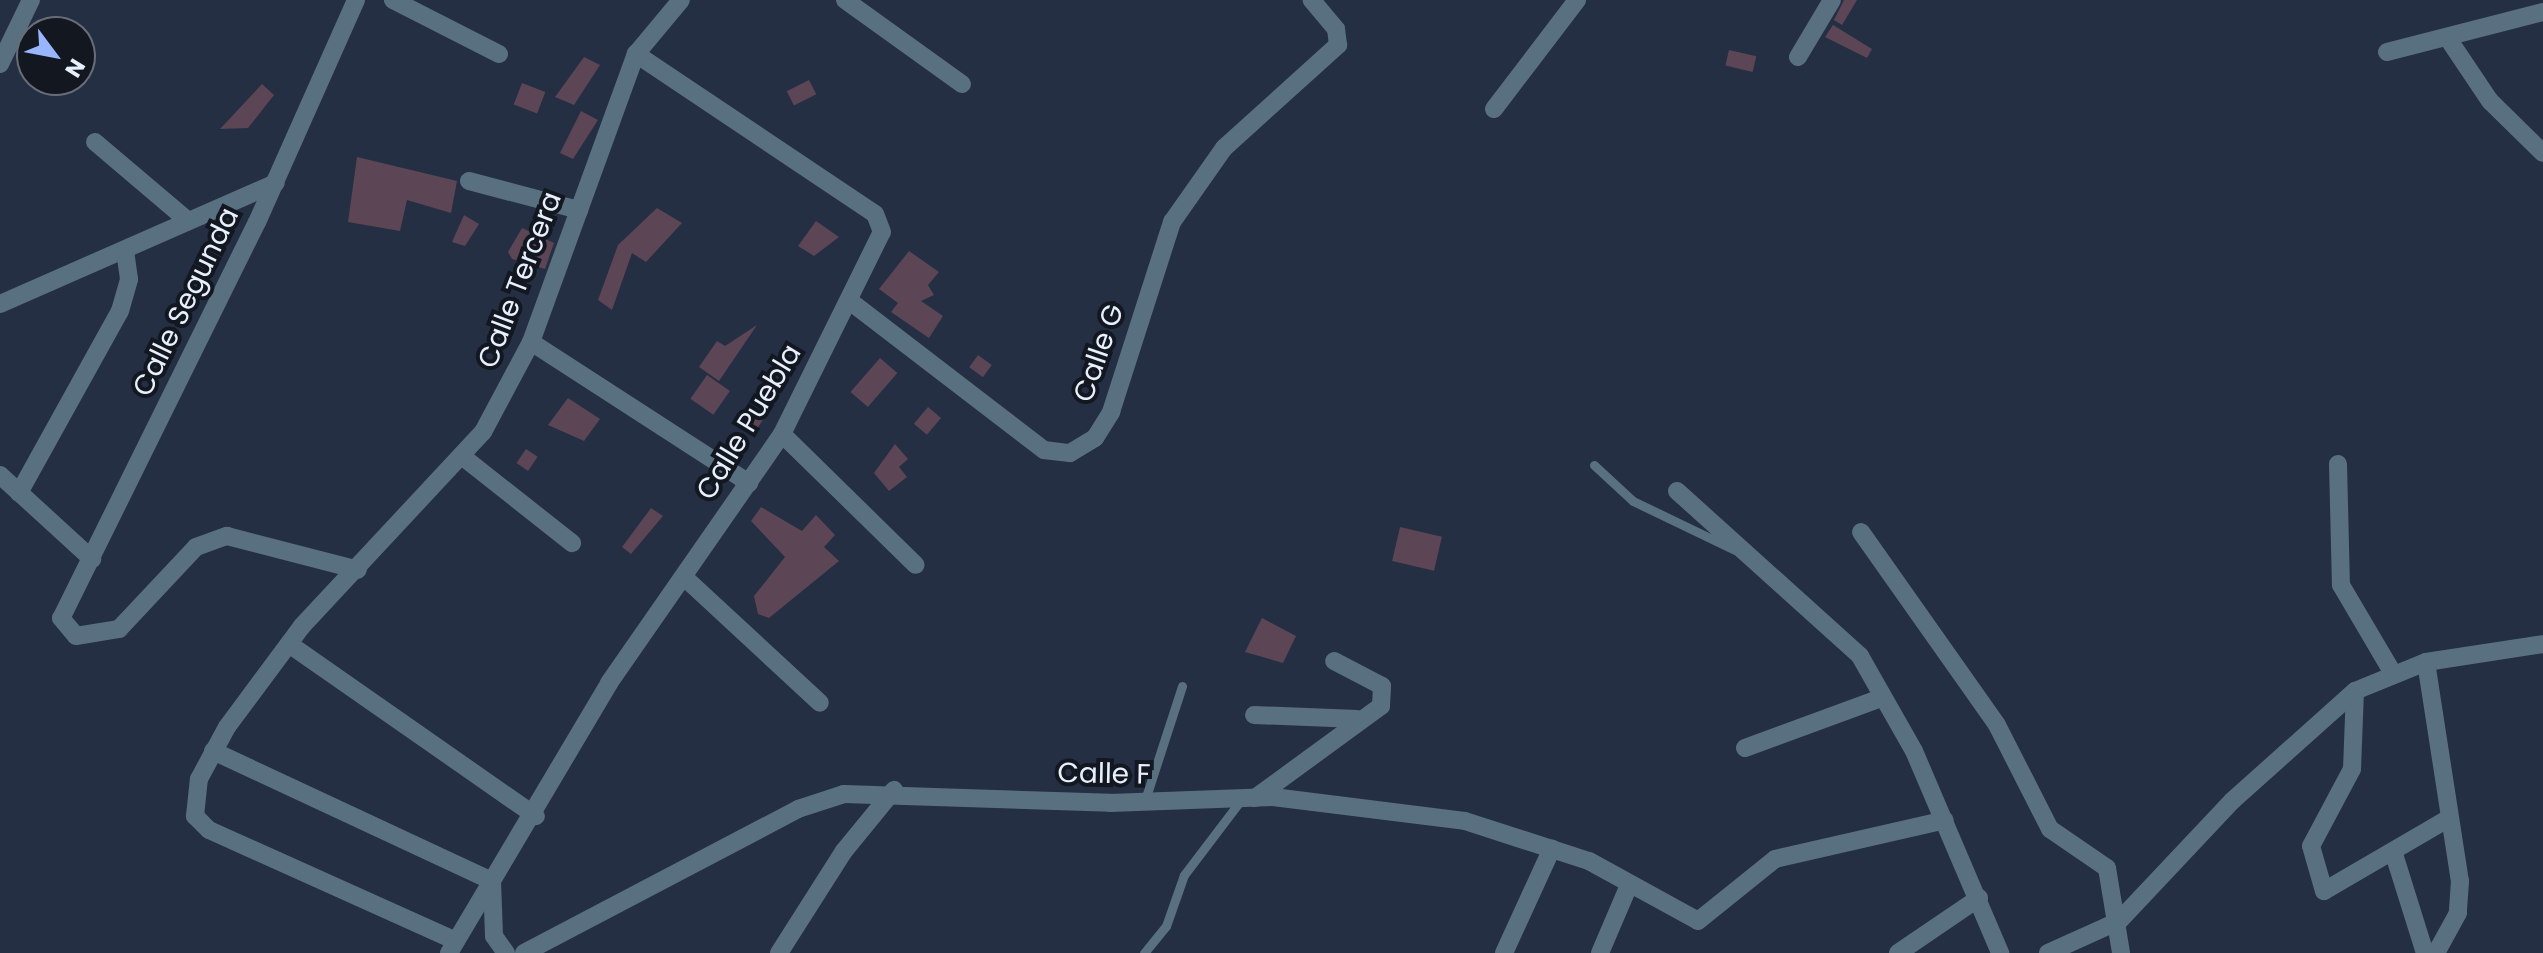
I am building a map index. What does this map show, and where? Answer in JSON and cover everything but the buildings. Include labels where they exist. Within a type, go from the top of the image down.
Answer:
[{"type":"street","points":[[0,64],[31,0]]},
{"type":"street","name":"Calle Segunda","points":[[356,0],[276,183],[92,559],[63,625],[89,637],[119,629],[196,547],[227,536],[358,570]]},
{"type":"street","points":[[393,0],[499,54]]},
{"type":"street","points":[[636,54],[681,0]]},
{"type":"street","points":[[845,0],[962,84]]},
{"type":"street","name":"Calle G","points":[[851,302],[1044,450],[1070,453],[1095,438],[1111,412],[1172,222],[1224,148],[1275,94],[1332,57],[1336,29],[1312,0]]},
{"type":"street","points":[[1494,109],[1577,0]]},
{"type":"street","points":[[1798,57],[1832,0]]},
{"type":"street","points":[[2387,52],[2543,12]]},
{"type":"street","points":[[2447,37],[2490,101],[2543,153]]},
{"type":"street","name":"Calle Tercera","points":[[452,947],[241,849],[195,816],[199,779],[213,751],[289,644],[463,457],[531,342],[636,54]]},
{"type":"street","name":"Calle Puebla","points":[[452,947],[536,816],[609,683],[782,434],[851,302],[882,232],[875,214],[636,54]]},
{"type":"street","points":[[95,142],[188,221]]},
{"type":"street","points":[[469,181],[579,210]]},
{"type":"street","points":[[0,304],[276,183]]},
{"type":"street","points":[[19,493],[120,311],[129,279],[125,249]]},
{"type":"street","points":[[531,342],[749,483]]},
{"type":"street","points":[[782,434],[916,565]]},
{"type":"street","points":[[463,457],[572,543]]},
{"type":"street","points":[[2338,464],[2341,585],[2394,675]]},
{"type":"street","points":[[0,475],[92,559]]},
{"type":"street","points":[[1677,491],[1860,656],[1945,820],[2000,953]]},
{"type":"street","points":[[1861,532],[1997,725],[2050,829],[2099,857],[2119,921],[2121,953]]},
{"type":"street","points":[[684,577],[820,703]]},
{"type":"street","points":[[289,644],[536,816]]},
{"type":"street","points":[[2048,953],[2119,921],[2232,801],[2355,691],[2426,662],[2543,644]]},
{"type":"street","points":[[1247,799],[1387,695],[1334,661]]},
{"type":"street","points":[[2426,662],[2446,820],[2460,881],[2458,913],[2436,953]]},
{"type":"street","points":[[2355,691],[2352,769],[2311,846],[2324,891],[2446,820]]},
{"type":"street","points":[[1745,748],[1881,698]]},
{"type":"street","points":[[1254,715],[1357,719]]},
{"type":"street","points":[[213,751],[492,881],[494,936],[506,953]]},
{"type":"street","points":[[779,953],[844,851],[894,790]]},
{"type":"street","name":"Calle F","points":[[524,953],[798,809],[844,794],[894,790],[1144,803],[1247,799],[1465,821],[1552,848],[1698,921],[1775,859],[1945,820]]},
{"type":"street","points":[[1504,953],[1552,848]]},
{"type":"street","points":[[2393,851],[2425,953]]},
{"type":"street","points":[[1600,953],[1629,885]]},
{"type":"street","points":[[1898,953],[1979,898]]},
{"type":"lane","points":[[1594,465],[1633,501],[1750,556]]},
{"type":"lane","points":[[1144,803],[1182,686]]},
{"type":"lane","points":[[1144,953],[1166,926],[1184,875],[1247,799]]}]
